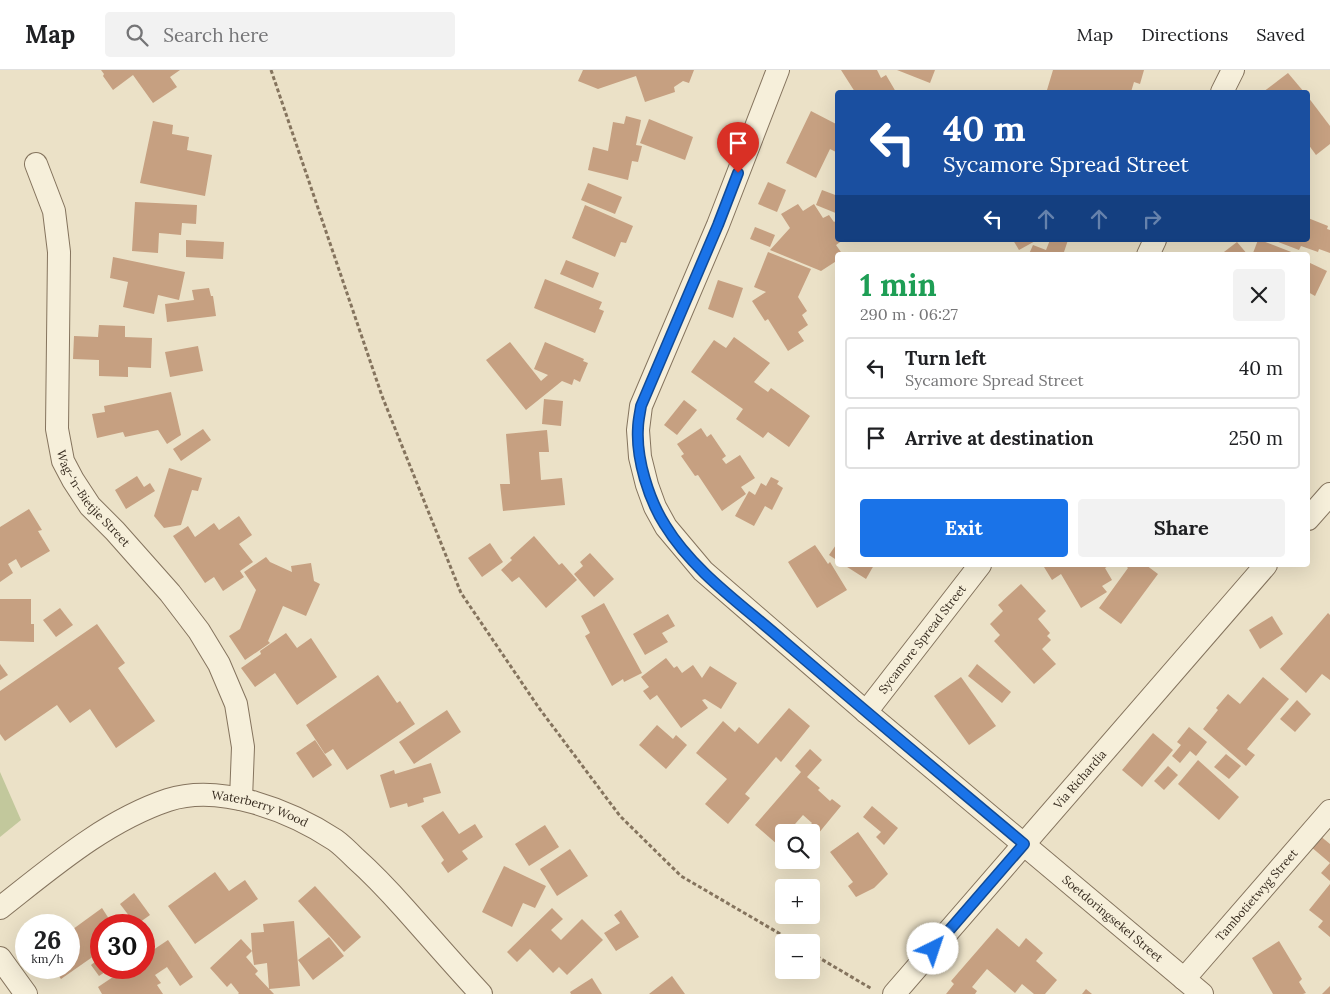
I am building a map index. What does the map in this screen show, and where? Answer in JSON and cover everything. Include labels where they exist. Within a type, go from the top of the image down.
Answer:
[{"type":"street","points":[[778,70],[718,225],[641,406],[638,430],[640,457],[647,485],[655,506],[666,526],[703,571],[866,712],[1024,844]]},
{"type":"street","points":[[1223,90],[1233,70]]},
{"type":"street","name":"Wag-'n-Bietjie Street","points":[[36,164],[54,211],[58,252],[57,430],[63,461],[72,480],[90,506],[116,531],[170,593],[199,631],[219,664],[236,704],[242,738],[241,799]]},
{"type":"street","points":[[1310,517],[1330,494]]},
{"type":"street","name":"Sycamore Spread Street","points":[[866,712],[978,567]]},
{"type":"street","name":"Via Richardia","points":[[884,992],[1024,844],[1264,567]]},
{"type":"street","name":"Waterberry Wood","points":[[0,908],[50,869],[109,828],[143,810],[169,800],[195,795],[241,799],[298,819],[336,841],[380,880],[480,994]]},
{"type":"street","name":"Tambotietwyg Street","points":[[1184,979],[1330,811]]},
{"type":"street","name":"Soetdoringsekel Street","points":[[1024,844],[1202,994]]},
{"type":"street","points":[[0,958],[26,994]]},
{"type":"path","points":[[271,70],[382,396],[461,593],[539,708],[620,816],[681,876],[780,934]]},
{"type":"path","points":[[820,958],[884,992]]},
{"type":"green space","points":[[0,772],[21,820],[0,837]]},
{"type":"building","points":[[101,70],[180,70],[170,77],[177,87],[153,103],[133,75],[113,90]]},
{"type":"building","points":[[583,70],[694,70],[689,83],[683,81],[674,87],[675,92],[645,102],[636,76],[598,89],[578,81]]},
{"type":"building","points":[[841,70],[877,70],[881,78],[886,75],[895,90],[854,90]]},
{"type":"building","points":[[897,70],[935,70],[930,83]]},
{"type":"building","points":[[1053,70],[1144,70],[1140,84],[1134,82],[1132,90],[1047,90]]},
{"type":"building","points":[[1288,73],[1302,90],[1266,90]]},
{"type":"building","points":[[1310,100],[1330,126],[1330,144],[1316,155],[1310,147]]},
{"type":"building","points":[[811,111],[835,123],[835,152],[830,149],[816,178],[786,163]]},
{"type":"building","points":[[626,116],[641,120],[636,145],[642,146],[638,162],[632,161],[628,180],[588,170],[593,147],[608,151],[613,122],[624,124]]},
{"type":"building","points":[[649,119],[693,137],[685,160],[640,143]]},
{"type":"building","points":[[153,121],[173,125],[172,134],[189,137],[187,150],[212,155],[205,196],[140,183]]},
{"type":"building","points":[[768,182],[786,190],[777,212],[758,204]]},
{"type":"building","points":[[588,183],[622,197],[615,214],[581,200]]},
{"type":"building","points":[[822,190],[835,195],[835,213],[816,205]]},
{"type":"building","points":[[135,202],[197,205],[196,224],[182,223],[181,235],[159,233],[158,253],[132,251]]},
{"type":"building","points":[[798,204],[803,211],[814,204],[823,218],[829,215],[835,221],[835,242],[840,242],[836,245],[841,252],[835,252],[835,262],[821,271],[770,250],[790,228],[781,214]]},
{"type":"building","points":[[585,205],[633,226],[626,243],[621,242],[615,257],[572,238]]},
{"type":"building","points":[[1310,219],[1328,226],[1327,229],[1330,230],[1330,253],[1319,249],[1318,252],[1301,246],[1299,250],[1278,242],[1310,242]]},
{"type":"building","points":[[755,227],[775,235],[770,247],[750,239]]},
{"type":"building","points":[[186,240],[224,242],[223,259],[186,257]]},
{"type":"building","points":[[1014,242],[1033,242],[1019,250]]},
{"type":"building","points":[[1049,242],[1067,242],[1064,252],[1030,252],[1033,245],[1046,250]]},
{"type":"building","points":[[1237,242],[1245,252],[1224,252]]},
{"type":"building","points":[[1257,242],[1265,242],[1291,252],[1253,252]]},
{"type":"building","points":[[768,252],[811,269],[798,297],[807,311],[802,315],[808,325],[798,332],[804,341],[788,351],[768,319],[765,321],[752,301],[766,292],[754,287]]},
{"type":"building","points":[[113,257],[185,272],[179,300],[158,295],[154,314],[123,307],[128,282],[110,278]]},
{"type":"building","points":[[566,260],[599,273],[593,288],[560,274]]},
{"type":"building","points":[[1310,263],[1327,271],[1315,296],[1310,293]]},
{"type":"building","points":[[545,279],[602,302],[599,309],[604,311],[595,333],[534,308]]},
{"type":"building","points":[[718,280],[743,288],[733,318],[708,309]]},
{"type":"building","points":[[209,288],[211,296],[213,296],[216,316],[167,322],[165,304],[194,300],[192,290]]},
{"type":"building","points":[[99,325],[125,326],[125,337],[152,338],[151,368],[128,367],[128,377],[99,376],[99,360],[73,359],[74,336],[98,337]]},
{"type":"building","points":[[734,337],[770,363],[754,382],[768,392],[771,388],[810,416],[789,447],[768,432],[763,438],[736,419],[743,409],[691,372],[714,340],[726,348]]},
{"type":"building","points":[[510,342],[541,381],[548,375],[534,369],[545,342],[584,359],[583,361],[588,363],[580,382],[574,379],[572,385],[562,381],[526,410],[486,360]]},
{"type":"building","points":[[198,346],[203,371],[170,377],[165,352]]},
{"type":"building","points":[[171,392],[181,435],[167,444],[158,430],[125,437],[123,432],[97,438],[92,414],[105,412],[104,406]]},
{"type":"building","points":[[544,399],[563,401],[561,426],[542,424]]},
{"type":"building","points":[[684,400],[697,410],[677,435],[664,425]]},
{"type":"building","points":[[701,428],[707,437],[711,434],[726,456],[722,459],[726,464],[740,455],[755,478],[741,487],[746,494],[722,511],[698,475],[695,476],[681,456],[684,454],[677,444]]},
{"type":"building","points":[[203,429],[211,440],[181,461],[173,449]]},
{"type":"building","points":[[547,430],[549,452],[539,452],[541,480],[562,478],[565,505],[503,511],[500,484],[510,484],[506,434]]},
{"type":"building","points":[[169,468],[202,478],[198,491],[192,490],[181,525],[164,528],[154,516]]},
{"type":"building","points":[[137,476],[144,487],[150,483],[155,491],[126,509],[115,490]]},
{"type":"building","points":[[771,477],[779,481],[777,484],[783,488],[772,510],[765,506],[754,526],[735,516],[749,491],[755,495],[761,483],[766,486]]},
{"type":"building","points":[[29,509],[42,530],[38,531],[50,551],[21,568],[16,559],[8,564],[13,573],[0,582],[0,527]]},
{"type":"building","points":[[239,516],[252,535],[239,544],[253,562],[240,571],[244,577],[223,591],[214,577],[205,583],[173,536],[188,526],[195,537],[214,523],[219,530]]},
{"type":"building","points":[[534,536],[559,565],[562,563],[577,580],[546,608],[519,577],[512,582],[501,570],[512,560],[510,558]]},
{"type":"building","points":[[490,543],[503,562],[482,577],[468,558]]},
{"type":"building","points":[[815,545],[828,564],[830,562],[847,590],[817,608],[788,562]]},
{"type":"building","points":[[835,546],[835,559],[829,555]]},
{"type":"building","points":[[590,553],[614,579],[594,597],[574,574],[583,566],[580,562]]},
{"type":"building","points":[[266,557],[270,562],[292,572],[291,566],[311,563],[314,581],[320,584],[306,616],[283,606],[268,641],[270,643],[245,660],[229,636],[240,629],[256,590],[244,572]]},
{"type":"building","points":[[847,567],[873,567],[866,579]]},
{"type":"building","points":[[1044,567],[1107,567],[1105,568],[1112,580],[1102,586],[1107,592],[1081,608],[1061,574],[1052,580]]},
{"type":"building","points":[[1149,567],[1158,574],[1121,624],[1099,608],[1128,568]]},
{"type":"building","points":[[1021,584],[1046,611],[1038,619],[1050,633],[1047,636],[1051,640],[1042,649],[1056,664],[1034,684],[994,641],[1000,635],[990,624],[1003,611],[998,605]]},
{"type":"building","points":[[0,599],[31,599],[31,624],[34,624],[34,642],[0,641]]},
{"type":"building","points":[[604,603],[642,673],[624,682],[623,679],[612,686],[585,636],[590,633],[581,616]]},
{"type":"building","points":[[60,608],[73,625],[56,637],[43,620]]},
{"type":"building","points":[[1328,613],[1330,615],[1330,680],[1322,674],[1306,693],[1280,669]]},
{"type":"building","points":[[668,614],[675,626],[662,633],[668,642],[645,655],[633,634]]},
{"type":"building","points":[[1272,616],[1283,634],[1260,649],[1249,630]]},
{"type":"building","points":[[97,624],[125,663],[118,668],[155,721],[116,748],[90,709],[70,723],[57,705],[5,741],[0,734],[0,691]]},
{"type":"building","points":[[286,633],[297,648],[311,638],[337,677],[297,705],[275,673],[255,687],[241,668],[261,654],[260,651]]},
{"type":"building","points":[[666,658],[674,668],[677,666],[682,673],[693,665],[702,678],[710,666],[737,683],[721,709],[705,699],[702,700],[708,708],[681,728],[657,695],[650,700],[643,691],[649,687],[641,677]]},
{"type":"building","points":[[0,664],[8,675],[0,680]]},
{"type":"building","points":[[977,664],[1011,692],[1002,703],[968,676]]},
{"type":"building","points":[[378,675],[397,703],[400,701],[415,724],[347,770],[333,749],[325,754],[306,725]]},
{"type":"building","points":[[961,677],[996,726],[969,745],[934,696]]},
{"type":"building","points":[[1263,677],[1289,699],[1247,749],[1255,755],[1246,766],[1203,729],[1218,710],[1216,708],[1228,694],[1240,704]]},
{"type":"building","points":[[1297,700],[1311,714],[1295,732],[1280,719]]},
{"type":"building","points":[[789,708],[810,726],[781,762],[776,757],[745,794],[750,798],[728,824],[705,804],[727,779],[696,753],[723,721],[735,732],[739,727],[758,744]]},
{"type":"building","points":[[447,710],[461,732],[414,764],[399,742]]},
{"type":"building","points":[[657,725],[673,739],[676,735],[687,745],[666,769],[639,745]]},
{"type":"building","points":[[1189,727],[1207,742],[1196,756],[1190,751],[1180,763],[1172,756],[1181,745],[1177,742]]},
{"type":"building","points":[[1153,733],[1173,750],[1142,787],[1122,770]]},
{"type":"building","points":[[315,740],[332,765],[313,778],[296,753]]},
{"type":"building","points":[[810,749],[822,760],[807,777],[820,788],[818,790],[830,801],[832,799],[841,806],[820,832],[820,824],[811,824],[803,815],[795,824],[775,824],[775,842],[755,825],[801,772],[795,766]]},
{"type":"building","points":[[1226,754],[1241,766],[1229,779],[1214,767]]},
{"type":"building","points":[[1198,760],[1239,797],[1219,820],[1178,784]]},
{"type":"building","points":[[431,763],[441,793],[423,798],[424,802],[408,807],[407,803],[390,808],[380,775],[394,770],[395,774]]},
{"type":"building","points":[[1168,766],[1178,775],[1164,790],[1154,781]]},
{"type":"building","points":[[872,806],[898,828],[884,845],[876,837],[881,832],[863,817]]},
{"type":"building","points":[[443,811],[459,834],[475,824],[483,837],[462,851],[468,859],[448,873],[441,863],[444,860],[421,826]]},
{"type":"building","points":[[545,825],[559,847],[529,866],[515,844]]},
{"type":"building","points":[[858,832],[888,874],[874,888],[856,897],[848,886],[853,882],[830,852]]},
{"type":"building","points":[[1319,835],[1330,844],[1330,863],[1310,846]]},
{"type":"building","points":[[570,849],[588,876],[557,896],[540,869]]},
{"type":"building","points":[[1330,863],[1330,881],[1321,873]]},
{"type":"building","points":[[504,866],[546,886],[535,908],[523,903],[512,927],[482,912]]},
{"type":"building","points":[[215,872],[229,891],[245,880],[258,899],[195,944],[168,906]]},
{"type":"building","points":[[1330,884],[1330,937],[1318,927],[1323,921],[1309,910]]},
{"type":"building","points":[[315,886],[361,937],[344,952],[298,901]]},
{"type":"building","points":[[134,893],[149,914],[128,914],[120,904]]},
{"type":"building","points":[[102,908],[106,914],[94,914]]},
{"type":"building","points":[[552,908],[563,919],[551,930],[561,940],[582,919],[603,940],[567,975],[559,967],[553,973],[530,949],[517,962],[507,952]]},
{"type":"building","points":[[621,910],[639,937],[616,951],[604,933],[620,923],[614,915]]},
{"type":"building","points":[[90,917],[90,959],[80,966],[80,924]]},
{"type":"building","points":[[294,921],[300,986],[269,989],[267,963],[254,965],[251,933],[264,932],[263,924]]},
{"type":"building","points":[[997,928],[1019,947],[1026,938],[1043,953],[1036,961],[1057,980],[1045,994],[1034,994],[1022,984],[1015,993],[987,969],[972,987],[977,991],[975,994],[946,994],[954,984],[951,981]]},
{"type":"building","points":[[329,937],[344,956],[313,980],[298,960]]},
{"type":"building","points":[[241,939],[252,951],[246,957],[258,971],[255,974],[274,994],[238,994],[231,983],[227,987],[210,968]]},
{"type":"building","points":[[168,940],[193,977],[180,986],[167,967],[155,975],[155,949]]},
{"type":"building","points":[[1279,941],[1302,979],[1299,982],[1306,993],[1273,994],[1252,958]]},
{"type":"building","points":[[155,975],[161,983],[157,985],[163,994],[102,994],[98,987],[110,979],[155,979]]},
{"type":"building","points":[[672,976],[685,994],[649,994]]},
{"type":"building","points":[[592,978],[602,994],[571,994],[570,992]]},
{"type":"building","points":[[1330,986],[1330,994],[1322,994]]},
{"type":"building","points":[[1086,989],[1092,994],[1082,994]]},
{"type":"route","points":[[738,173],[718,225],[641,406],[638,430],[640,457],[647,485],[655,506],[666,526],[703,571],[866,712],[1024,844],[933,949]]}]
